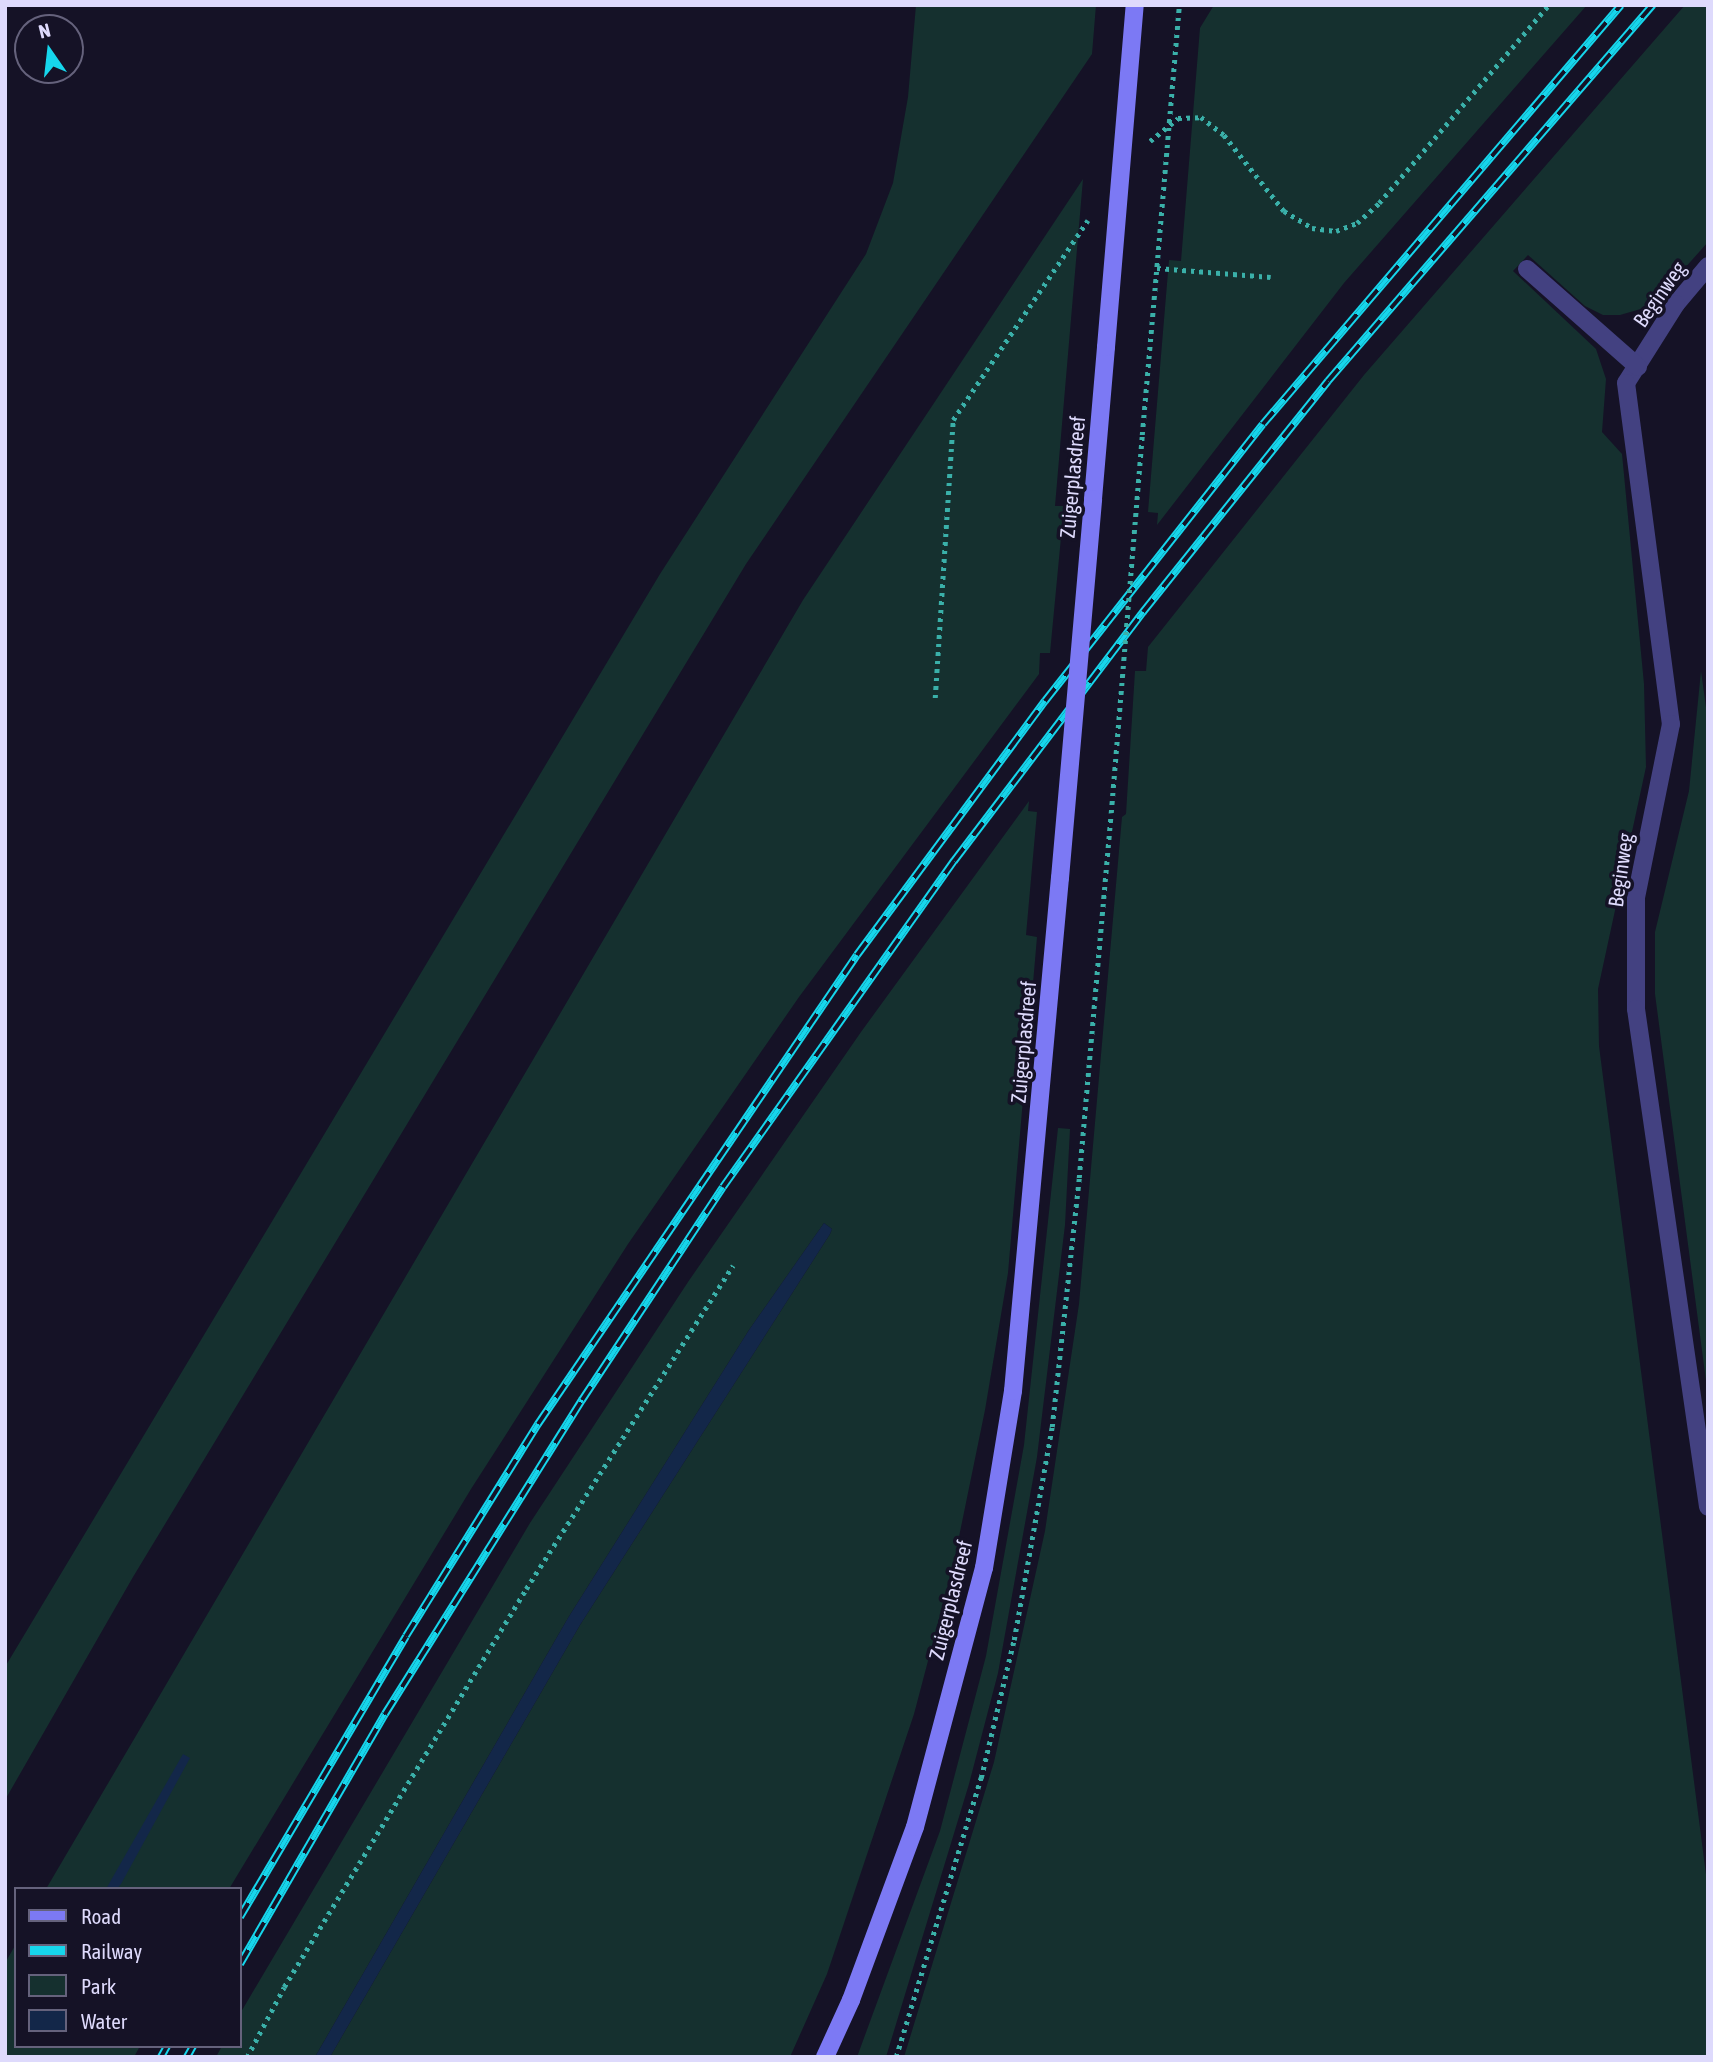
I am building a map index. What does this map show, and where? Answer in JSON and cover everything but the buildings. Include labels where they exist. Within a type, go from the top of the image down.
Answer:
[{"type":"main road","name":"Zuigerplasdreef","points":[[825,2057],[851,2000],[915,1827],[984,1568],[1013,1391],[1135,5]]},
{"type":"lane","name":"Beginweg","points":[[1708,266],[1676,304],[1626,383],[1671,724],[1636,897],[1636,1009],[1708,1507]]},
{"type":"lane","points":[[1527,269],[1638,367]]},
{"type":"path","points":[[1111,813],[1179,5]]},
{"type":"path","points":[[1146,145],[1178,118],[1201,117],[1224,135],[1284,211],[1312,228],[1336,231],[1357,223],[1379,203],[1549,5]]},
{"type":"path","points":[[935,698],[953,421],[1062,253],[1096,210]]},
{"type":"path","points":[[1156,271],[1271,277]]},
{"type":"path","points":[[247,2057],[284,1987],[526,1588],[733,1265]]},
{"type":"green space","points":[[916,5],[1096,5],[1092,54],[746,564],[133,1577],[5,1800],[5,1667],[660,574],[866,254],[893,183],[908,97]]},
{"type":"green space","points":[[1214,5],[1587,5],[1344,283],[1157,525],[1158,513],[1148,512],[1169,260],[1181,261],[1200,28]]},
{"type":"green space","points":[[1685,5],[1708,5],[1708,242],[1651,306],[1620,315],[1603,315],[1585,306],[1528,255],[1513,271],[1596,349],[1606,379],[1602,432],[1622,454],[1644,684],[1646,767],[1598,989],[1599,1046],[1708,1890],[1708,2057],[904,2057],[994,1762],[1045,1531],[1079,1304],[1122,817],[1126,814],[1135,671],[1146,671],[1148,647],[1364,375]]},
{"type":"green space","points":[[1083,179],[1055,506],[1064,506],[1050,653],[1040,653],[1039,674],[799,997],[628,1244],[471,1489],[230,1887],[47,1887],[803,600]]},
{"type":"green space","points":[[1701,671],[1708,722],[1708,1396],[1655,994],[1655,932],[1689,791]]},
{"type":"green space","points":[[1029,801],[1028,811],[1037,812],[1026,935],[1037,937],[1008,1273],[985,1410],[953,1566],[914,1714],[827,1974],[790,2057],[330,2057],[580,1625],[830,1234],[832,1229],[824,1223],[749,1330],[568,1618],[315,2057],[216,2057],[221,2048],[242,2048],[242,2010],[530,1523],[688,1282],[861,1032]]},
{"type":"green space","points":[[1058,1128],[1070,1129],[1065,1225],[1037,1457],[998,1673],[969,1784],[886,2057],[857,2057],[940,1831],[986,1656],[1024,1445]]},
{"type":"green space","points":[[14,1947],[14,2048],[139,2048],[134,2057],[5,2057],[5,1963]]},
{"type":"water","points":[[824,1223],[832,1229],[830,1234],[580,1625],[330,2057],[315,2057],[568,1618],[749,1330]]},
{"type":"water","points":[[183,1754],[190,1758],[121,1884],[119,1887],[107,1887]]},
{"type":"railway","points":[[242,1914],[406,1636],[538,1424],[857,955],[1045,701],[1263,424],[1621,5]]},
{"type":"railway","points":[[242,1961],[385,1714],[582,1400],[723,1187],[954,861],[1143,612],[1328,381],[1653,5]]},
{"type":"railway","points":[[161,2057],[166,2048]]},
{"type":"railway","points":[[187,2057],[192,2048]]}]
